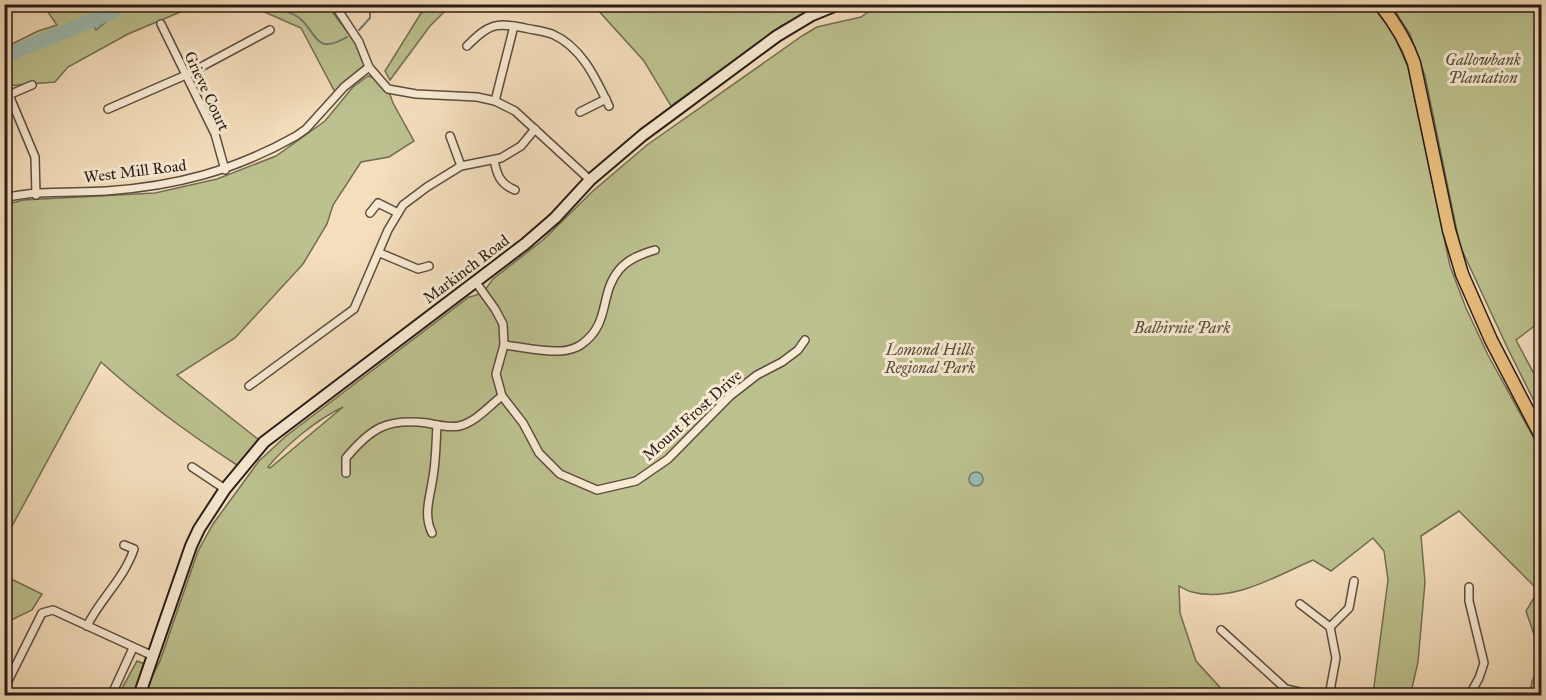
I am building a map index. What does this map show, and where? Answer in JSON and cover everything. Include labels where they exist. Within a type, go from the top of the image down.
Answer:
[{"type":"highway","points":[[1380,4],[1399,27],[1414,63],[1449,230],[1462,274],[1491,340],[1542,438]]},
{"type":"main road","name":"Markinch Road","points":[[139,696],[190,546],[225,489],[252,454],[284,425],[539,233],[590,180],[643,135],[777,36],[812,15],[839,4]]},
{"type":"street","points":[[334,4],[359,42],[369,67],[388,89],[416,94],[477,97],[495,101],[515,111],[590,180]]},
{"type":"street","points":[[467,46],[480,33],[499,23],[550,33],[561,39],[584,59],[608,102],[580,112]]},
{"type":"street","name":"Grieve Court","points":[[161,24],[215,134],[225,170]]},
{"type":"street","points":[[495,101],[513,26]]},
{"type":"street","points":[[108,109],[186,75],[270,30]]},
{"type":"street","name":"West Mill Road","points":[[4,198],[48,193],[121,190],[171,184],[225,170],[296,136],[313,122],[344,87],[369,67]]},
{"type":"street","points":[[32,85],[7,96],[35,157],[36,195]]},
{"type":"street","points":[[249,386],[354,309],[388,230],[403,205],[461,166],[501,158],[521,147],[535,129]]},
{"type":"street","points":[[450,136],[461,166]]},
{"type":"street","points":[[494,160],[497,174],[505,186],[515,190]]},
{"type":"street","points":[[370,213],[378,203],[398,213]]},
{"type":"street","points":[[504,345],[562,352],[578,347],[593,336],[602,319],[609,288],[619,271],[636,255],[655,250]]},
{"type":"street","points":[[380,253],[418,269],[429,266]]},
{"type":"street","name":"Mount Frost Drive","points":[[475,281],[503,324],[504,345],[496,374],[502,396],[523,423],[539,453],[560,474],[597,490],[636,481],[668,459],[730,396],[757,375],[782,362],[798,350],[806,340]]},
{"type":"street","points":[[346,473],[346,458],[374,429],[391,423],[407,421],[459,426],[474,419],[502,396]]},
{"type":"street","points":[[432,533],[427,522],[428,502],[434,477],[437,425]]},
{"type":"street","points":[[192,467],[225,489]]},
{"type":"street","points":[[87,627],[95,610],[126,569],[135,546],[124,545]]},
{"type":"street","points":[[1330,627],[1349,608],[1354,580]]},
{"type":"street","points":[[1469,587],[1469,601],[1484,663],[1469,696]]},
{"type":"street","points":[[1300,604],[1330,627],[1336,658],[1329,696]]},
{"type":"street","points":[[4,689],[42,613],[52,610],[153,656]]},
{"type":"street","points":[[1221,630],[1286,689],[1317,696]]},
{"type":"street","points":[[111,696],[133,648]]},
{"type":"green space","points":[[43,5],[110,5],[103,13],[91,19],[5,55],[4,45],[10,45],[38,31],[57,25]]},
{"type":"green space","points":[[121,5],[327,5],[356,43],[365,65],[335,92],[301,28],[251,6],[185,10],[128,34],[68,67],[55,82],[5,86],[5,59],[93,24],[96,29],[114,15]]},
{"type":"green space","points":[[426,5],[451,5],[430,26],[390,80],[385,71]]},
{"type":"green space","points":[[590,5],[822,5],[781,26],[671,106],[644,61],[595,7]]},
{"type":"green space","name":"Lomond Hills Regional Park","points":[[878,5],[1372,5],[1392,31],[1408,67],[1450,266],[1488,355],[1541,451],[1541,655],[1526,611],[1535,596],[1535,587],[1459,511],[1421,536],[1425,582],[1418,662],[1412,688],[1404,695],[1373,694],[1388,580],[1384,551],[1373,538],[1331,571],[1313,560],[1239,591],[1207,594],[1192,592],[1179,586],[1180,613],[1196,661],[1227,695],[142,696],[160,661],[198,551],[213,524],[259,461],[286,436],[469,297],[484,291],[493,279],[543,240],[593,191],[647,145],[817,27],[861,17]],"holes":[[[343,407],[270,468],[268,467],[276,458],[302,433]]]},
{"type":"green space","name":"Gallowbank Plantation","points":[[1391,5],[1541,5],[1541,321],[1516,340],[1541,387],[1541,415],[1460,246],[1425,76],[1410,34]]},
{"type":"green space","points":[[368,76],[379,79],[388,89],[414,141],[389,157],[361,162],[333,205],[327,224],[303,264],[235,338],[177,375],[259,440],[237,465],[167,416],[101,362],[5,539],[5,205],[23,200],[155,193],[217,179],[276,156],[325,121],[353,87]]},
{"type":"green space","points":[[5,576],[42,594],[32,610],[5,623]]},
{"type":"green space","points":[[137,661],[145,664],[133,695],[126,695],[120,692]]},
{"type":"green space","points":[[1541,664],[1541,695],[1530,695],[1532,681]]},
{"type":"water","points":[[110,4],[121,5],[114,15],[96,30],[91,19],[102,13]]},
{"type":"water","points":[[976,472],[981,474],[983,479],[981,484],[976,486],[971,484],[969,479],[971,474]]},
{"type":"waterway","points":[[4,56],[113,12],[117,4]]},
{"type":"waterway","points":[[272,4],[298,17],[322,43],[328,44],[347,37]]},
{"type":"waterway","points":[[359,30],[370,18],[370,4]]},
{"type":"park label","name":"Balbirnie Park","points":[[1182,327]]}]
